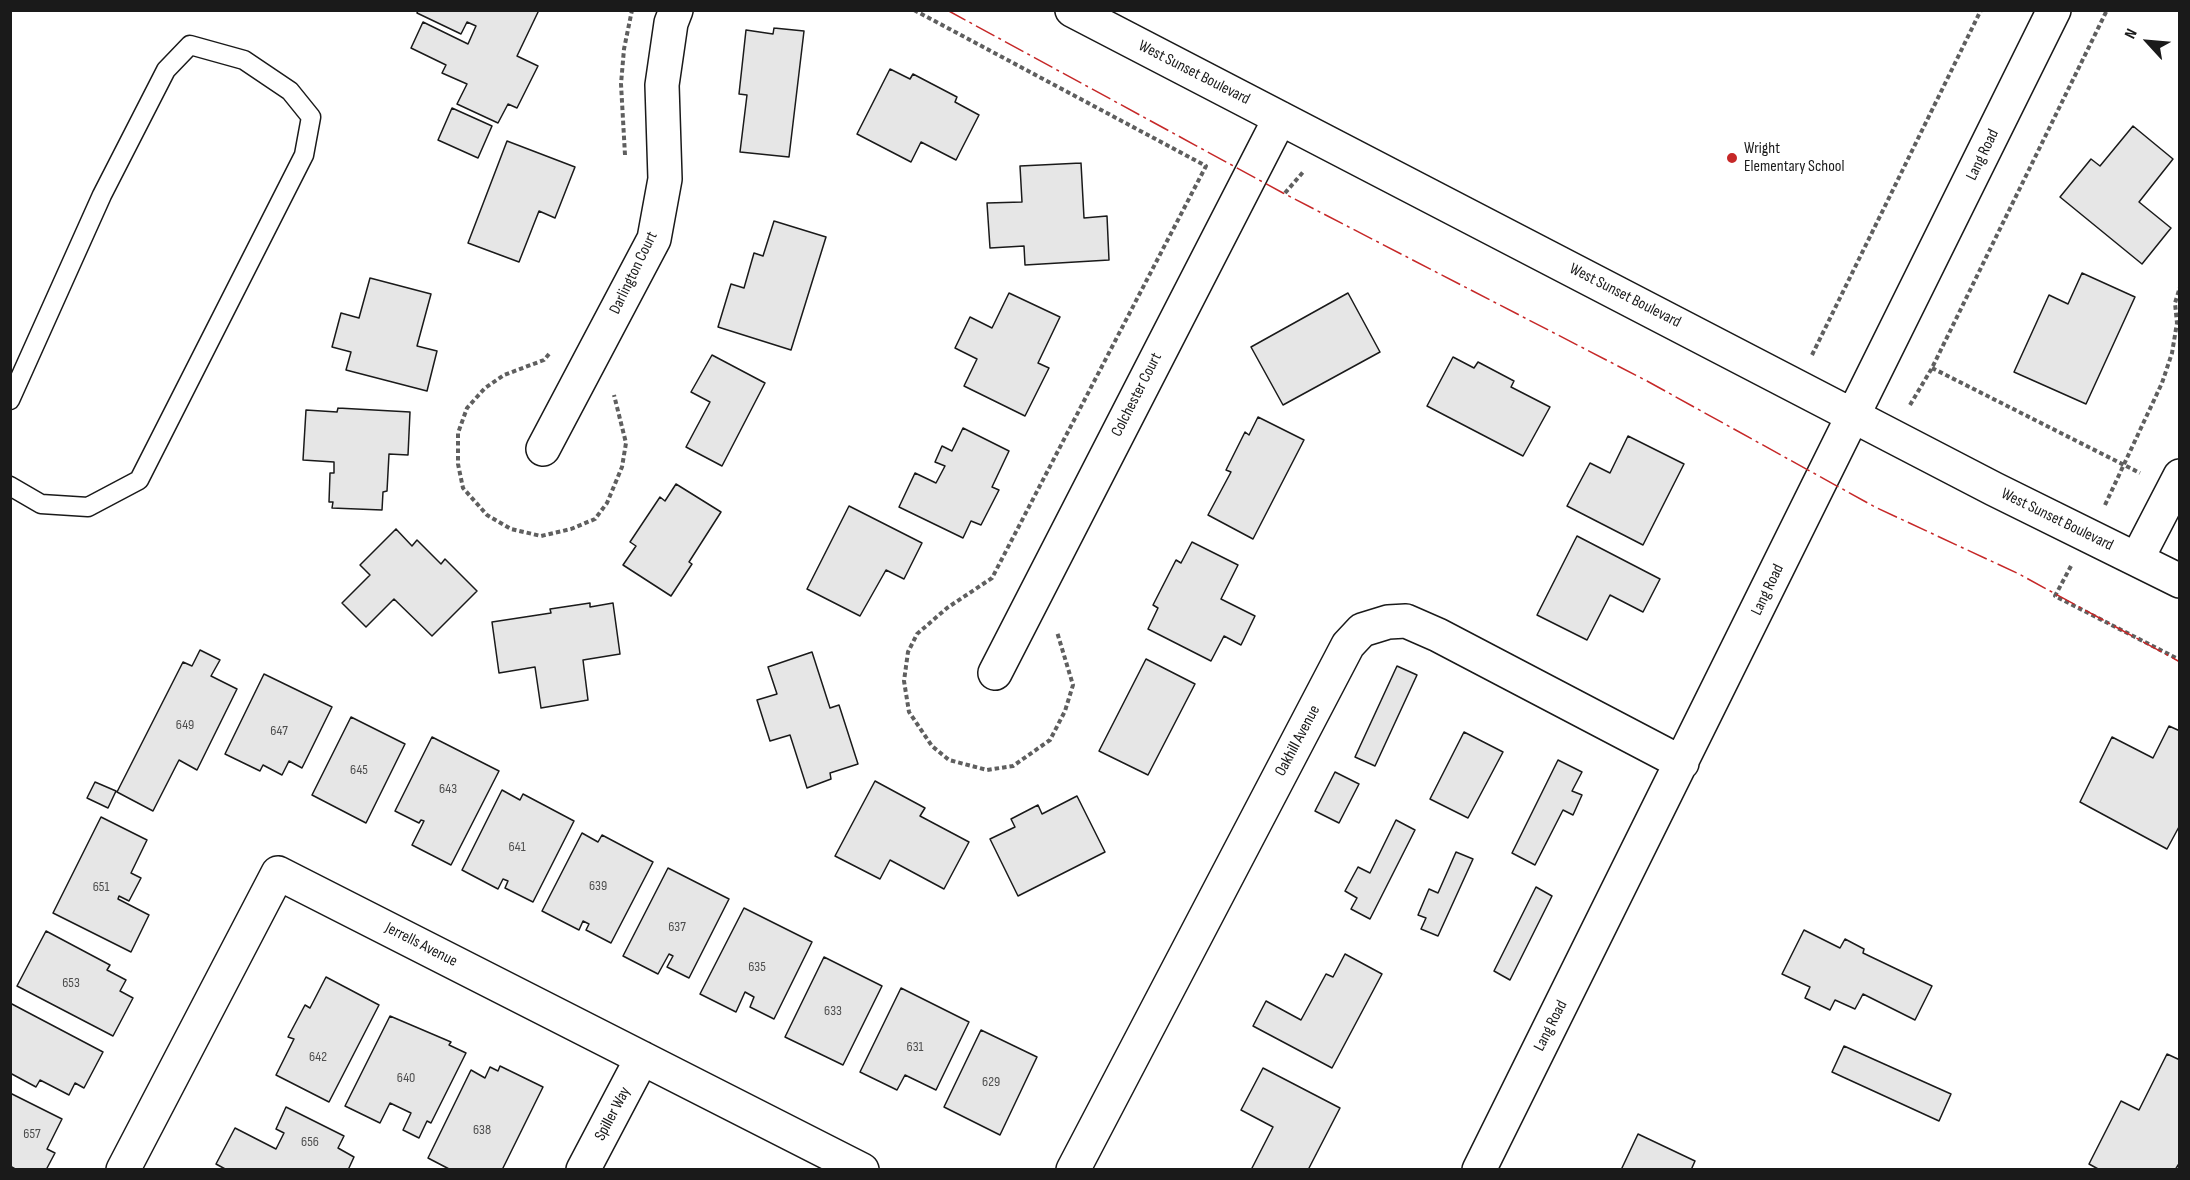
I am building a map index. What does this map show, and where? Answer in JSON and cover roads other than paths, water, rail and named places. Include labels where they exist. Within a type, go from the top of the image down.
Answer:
[{"type":"street","name":"Darlington Court","points":[[543,449],[654,239],[665,179],[662,85],[671,23],[676,10]]},
{"type":"street","name":"West Sunset Boulevard","points":[[1072,10],[1994,489],[2180,581]]},
{"type":"street","name":"Lang Road","points":[[1479,1170],[2054,10]]},
{"type":"street","name":"Colchester Court","points":[[995,673],[1280,118]]},
{"type":"street","points":[[2137,559],[2176,483]]},
{"type":"street","name":"Oakhill Avenue","points":[[1073,1170],[1348,645],[1362,630],[1388,622],[1406,621],[1438,635],[1682,763]]},
{"type":"street","name":"Jerrells Avenue","points":[[123,1170],[278,873],[862,1170]]},
{"type":"street","name":"Spiller Way","points":[[583,1170],[642,1058]]},
{"type":"lane","points":[[10,400],[102,195],[166,70],[190,45],[244,60],[290,91],[311,117],[304,155],[139,480],[88,507],[41,504],[10,486]]},
{"type":"place","name":"Wright Elementary School","points":[[1732,158]]}]
